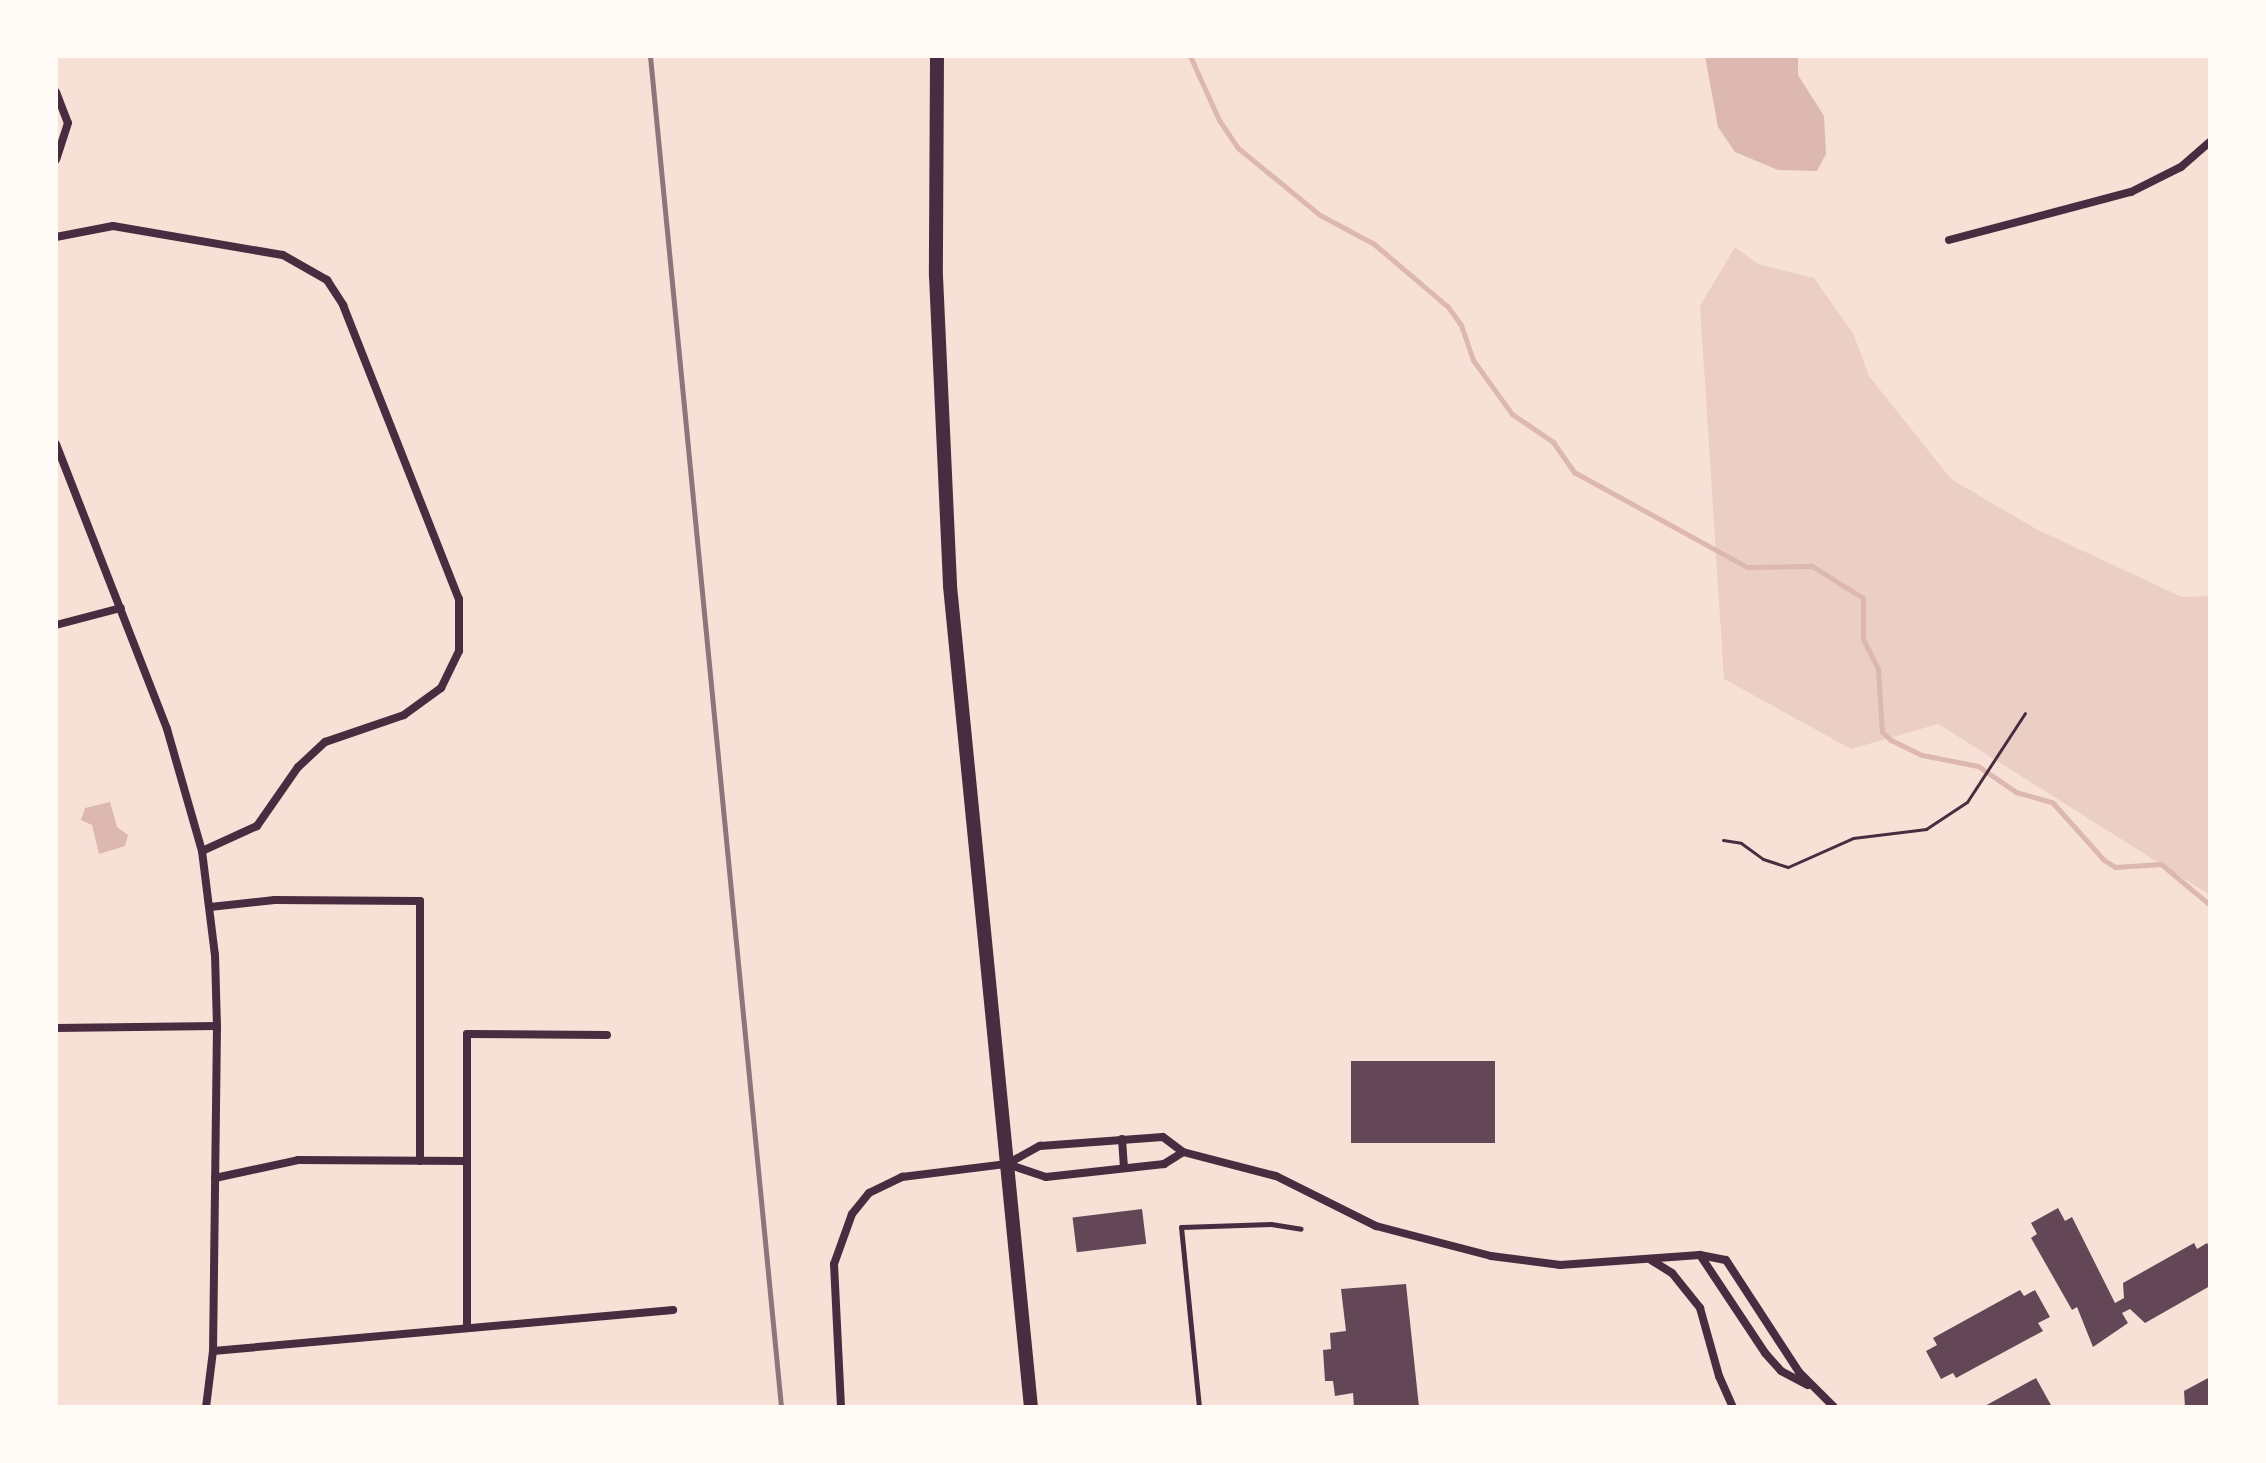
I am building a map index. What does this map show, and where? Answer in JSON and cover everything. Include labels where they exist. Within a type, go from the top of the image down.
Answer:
[{"type":"main road","points":[[937,56],[936,276],[948,558],[1031,1407]]},
{"type":"street","points":[[56,92],[68,123],[56,159]]},
{"type":"street","points":[[1949,240],[2131,192],[2181,167],[2210,142]]},
{"type":"street","points":[[56,237],[113,226],[283,255],[327,280],[343,305],[459,599],[459,651],[441,688],[404,715],[325,742],[298,767],[257,826],[202,851]]},
{"type":"street","points":[[56,444],[167,729],[202,851],[210,907],[217,1026],[213,1351],[206,1407]]},
{"type":"street","points":[[56,625],[121,608]]},
{"type":"street","points":[[210,907],[275,900],[420,901],[420,1161]]},
{"type":"street","points":[[56,1028],[217,1026]]},
{"type":"street","points":[[467,1328],[467,1034],[607,1035]]},
{"type":"street","points":[[841,1407],[834,1264],[852,1214],[869,1193],[891,1180],[1007,1164],[1040,1146],[1163,1137],[1183,1152],[1276,1176],[1376,1226],[1491,1256],[1560,1265],[1700,1255],[1732,1265],[1785,1353],[1834,1407]]},
{"type":"street","points":[[1122,1139],[1124,1168]]},
{"type":"street","points":[[1007,1164],[1046,1177],[1164,1164],[1183,1152]]},
{"type":"street","points":[[215,1178],[298,1160],[467,1161]]},
{"type":"street","points":[[1700,1255],[1765,1353],[1781,1371],[1818,1391]]},
{"type":"street","points":[[1651,1260],[1672,1273],[1700,1308],[1719,1376],[1733,1407]]},
{"type":"street","points":[[213,1351],[673,1310]]},
{"type":"lane","points":[[1199,1407],[1181,1227],[1271,1224],[1301,1229]]},
{"type":"path","points":[[1723,840],[1741,843],[1776,866],[1788,867],[1853,838],[1926,829],[1967,802],[2025,713]]},
{"type":"shaded area","points":[[1705,56],[1798,56],[1798,75],[1824,116],[1826,154],[1817,171],[1778,170],[1735,152],[1718,127]]},
{"type":"shaded area","points":[[1735,247],[1758,264],[1814,278],[1853,333],[1869,376],[1951,479],[2036,529],[2182,597],[2210,596],[2210,895],[1938,724],[1851,749],[1724,679],[1700,306]]},
{"type":"shaded area","points":[[110,802],[117,827],[128,835],[125,846],[99,854],[92,825],[81,820],[85,808]]},
{"type":"building","points":[[1351,1061],[1495,1061],[1495,1143],[1351,1143]]},
{"type":"building","points":[[2058,1208],[2065,1221],[2072,1217],[2115,1303],[2124,1298],[2123,1283],[2194,1243],[2197,1249],[2207,1243],[2210,1248],[2210,1286],[2145,1323],[2130,1309],[2122,1313],[2128,1323],[2093,1347],[2077,1307],[2072,1310],[2031,1238],[2037,1234],[2031,1223]]},
{"type":"building","points":[[1142,1209],[1146,1244],[1077,1252],[1073,1218]]},
{"type":"building","points":[[1406,1284],[1419,1407],[1354,1407],[1353,1393],[1335,1396],[1333,1381],[1325,1381],[1323,1350],[1331,1349],[1330,1333],[1346,1331],[1341,1289]]},
{"type":"building","points":[[2020,1290],[2024,1296],[2035,1290],[2050,1317],[2038,1323],[2043,1331],[1956,1378],[1953,1373],[1941,1379],[1926,1351],[1937,1345],[1933,1338]]},
{"type":"building","points":[[2210,1377],[2210,1407],[2185,1407],[2184,1391]]},
{"type":"building","points":[[2036,1378],[2052,1407],[1983,1407]]},
{"type":"waterway","points":[[1190,56],[1219,120],[1238,148],[1320,215],[1374,244],[1448,307],[1461,325],[1473,360],[1512,414],[1553,442],[1574,472],[1747,567],[1812,566],[1863,598],[1863,639],[1878,669],[1882,732],[1891,740],[1922,755],[1978,766],[2016,792],[2052,802],[2104,860],[2115,867],[2161,864],[2210,905]]},
{"type":"railway","points":[[650,56],[781,1407]]}]
